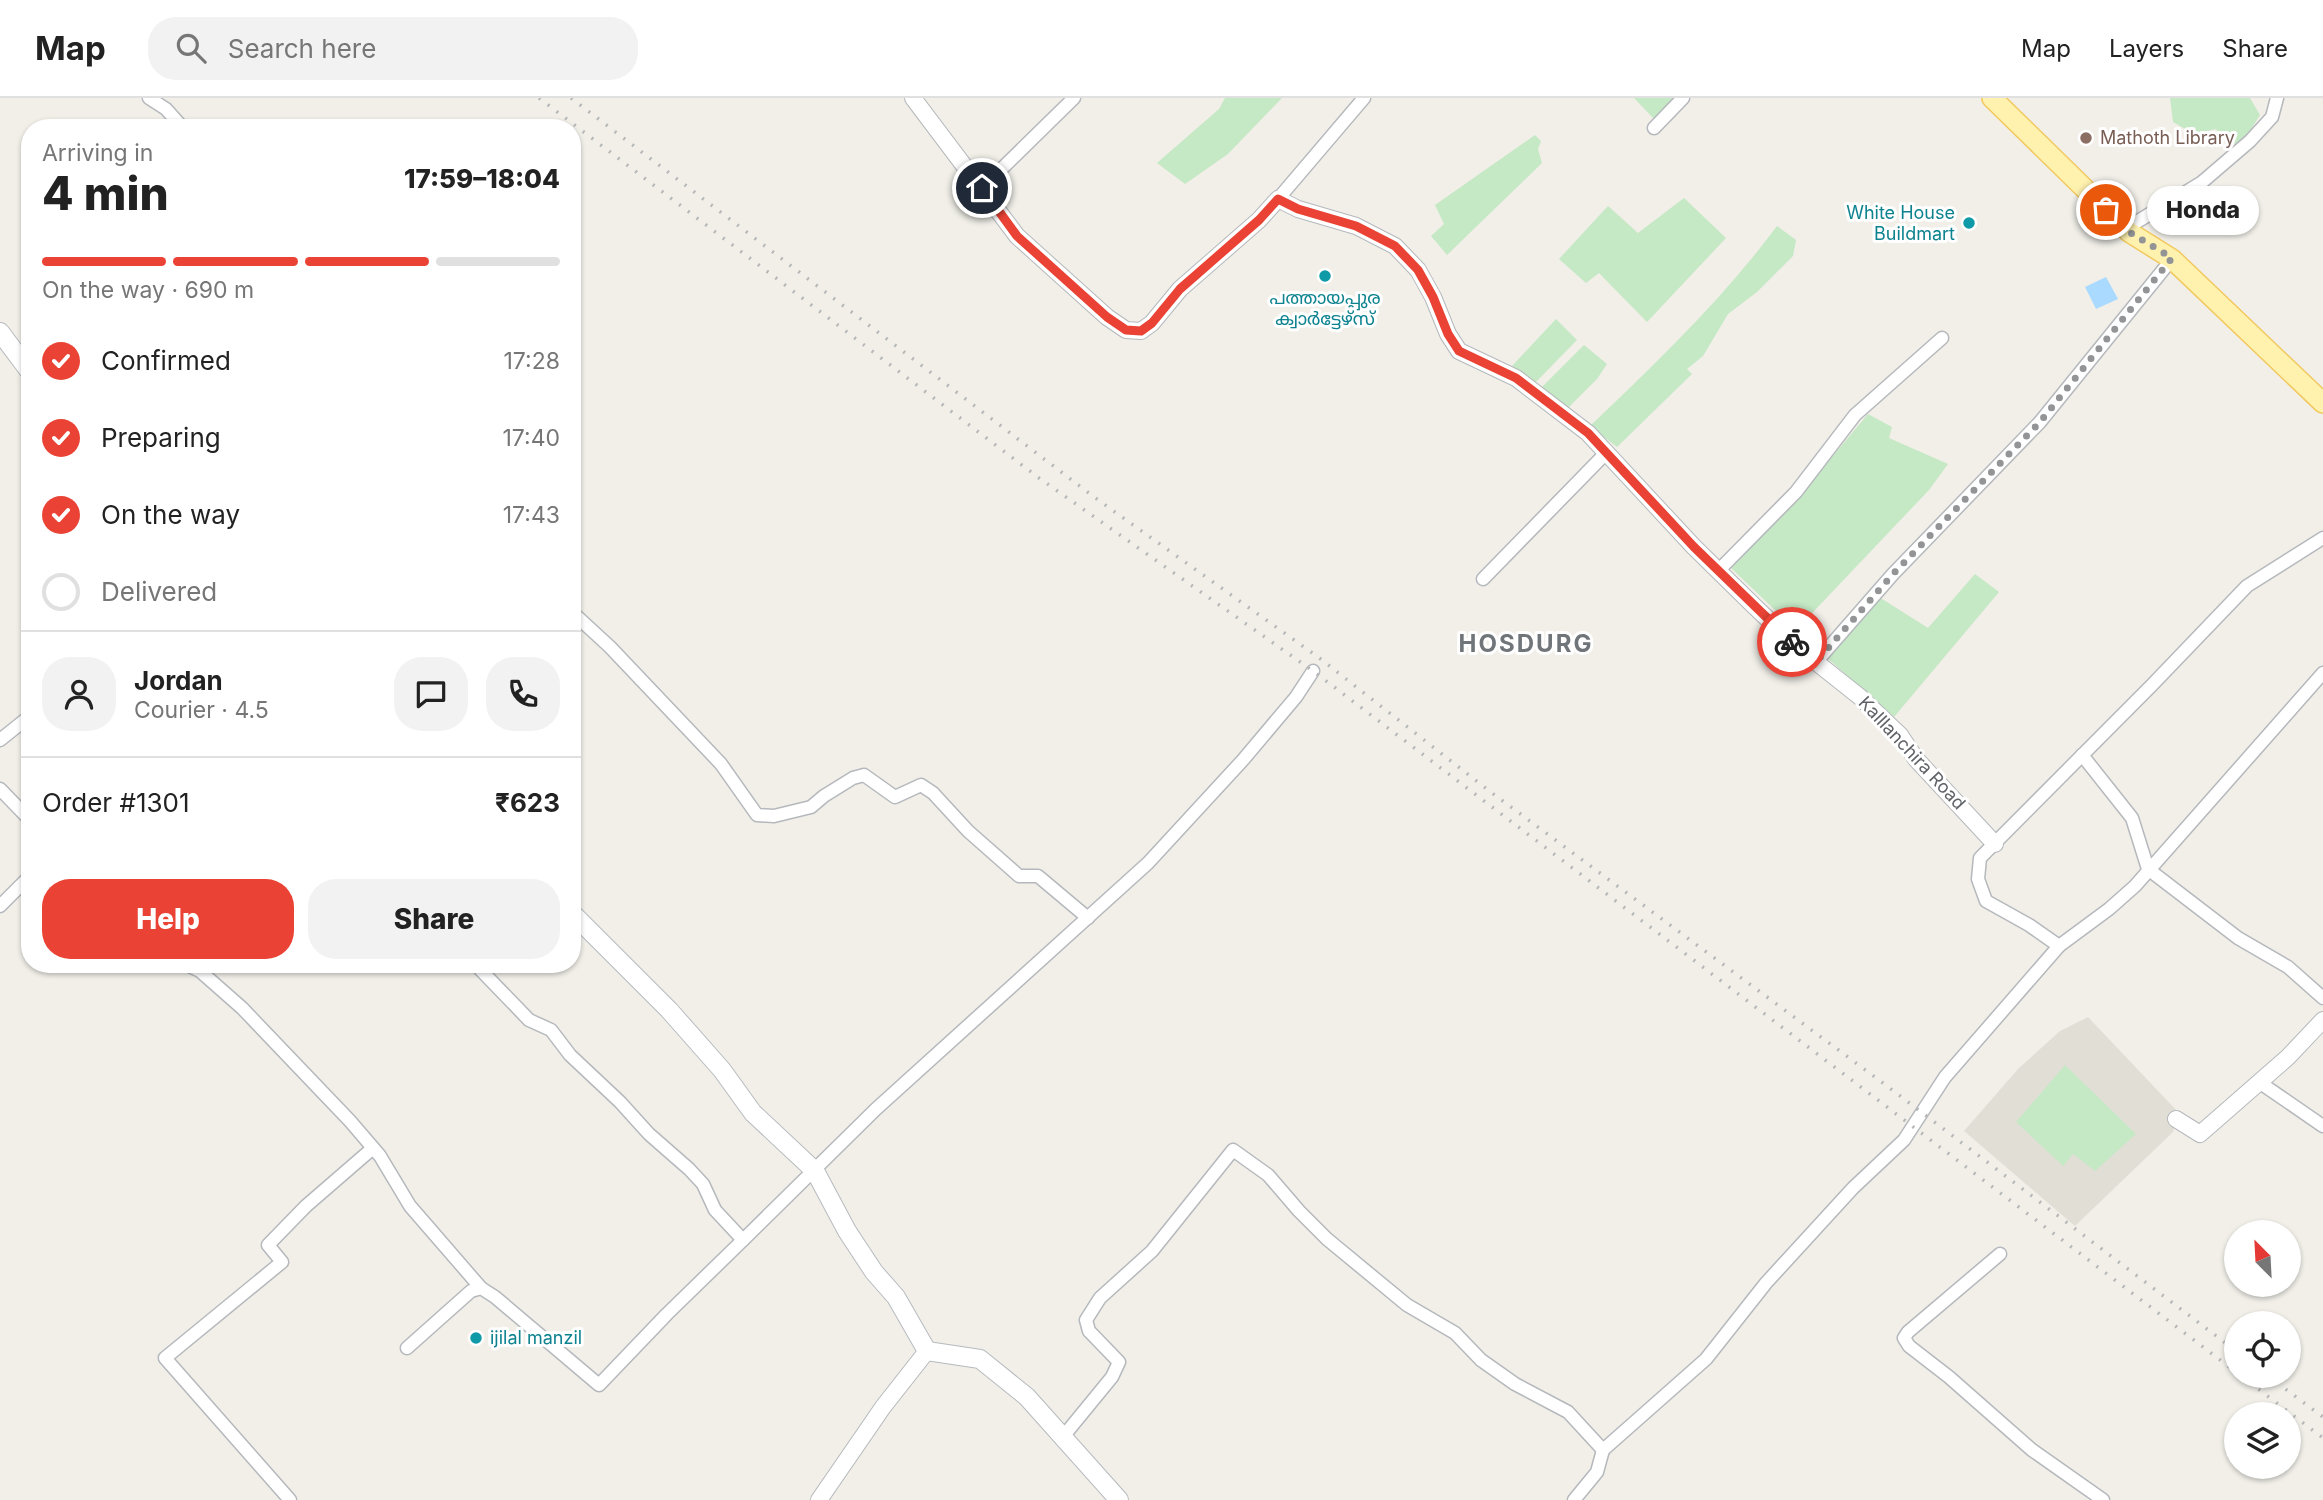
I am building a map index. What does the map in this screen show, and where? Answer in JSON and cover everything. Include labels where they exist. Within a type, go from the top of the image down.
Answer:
[{"type":"main road","points":[[1992,98],[2125,229],[2172,258],[2323,403]]},
{"type":"main road","points":[[0,332],[21,360]]},
{"type":"main road","points":[[581,922],[669,1010],[722,1070],[753,1114],[815,1171],[847,1231],[874,1272],[896,1297],[927,1351],[980,1359],[1027,1397],[1118,1500]]},
{"type":"street","points":[[149,98],[166,109],[175,119]]},
{"type":"street","points":[[912,98],[1017,236],[1107,317],[1126,330],[1141,331],[1152,323],[1180,289],[1259,220],[1364,98]]},
{"type":"street","points":[[982,188],[1074,98]]},
{"type":"street","points":[[1654,128],[1683,98]]},
{"type":"street","points":[[2125,229],[2211,175],[2250,141],[2272,117],[2277,98]]},
{"type":"street","name":"Kalllanchira Road","points":[[1278,199],[1298,209],[1356,226],[1395,246],[1418,270],[1433,297],[1448,334],[1459,351],[1516,378],[1588,433],[1675,527],[1752,604],[1900,735],[1916,759],[1995,844]]},
{"type":"street","points":[[1816,662],[1893,574],[2040,422],[2172,258]]},
{"type":"street","points":[[1718,570],[1796,492],[1855,415],[1942,338]]},
{"type":"street","points":[[1483,579],[1606,453]]},
{"type":"street","points":[[2059,946],[2029,925],[1986,901],[1978,879],[1980,858],[2247,586],[2323,538]]},
{"type":"street","points":[[581,620],[721,764],[757,815],[774,816],[811,807],[853,778],[864,775],[895,797],[921,785],[933,793],[968,831],[1018,876],[1038,876],[1088,918]]},
{"type":"street","points":[[202,973],[242,1008],[350,1121],[373,1147],[410,1206],[481,1287],[599,1385],[658,1323],[876,1109],[1148,863],[1242,761],[1296,698],[1313,671]]},
{"type":"street","points":[[1574,1500],[1597,1472],[1603,1450],[1706,1359],[1766,1283],[1853,1188],[1904,1140],[1945,1077],[2059,946],[2135,886],[2323,673]]},
{"type":"street","points":[[0,740],[21,723]]},
{"type":"street","points":[[2082,755],[2132,818],[2148,869],[2238,939],[2288,967],[2323,998]]},
{"type":"street","points":[[0,789],[21,811]]},
{"type":"street","points":[[0,906],[21,885]]},
{"type":"street","points":[[484,973],[530,1020],[551,1030],[570,1055],[620,1102],[649,1134],[689,1169],[703,1184],[715,1210],[743,1240]]},
{"type":"street","points":[[2176,1119],[2200,1134],[2288,1056],[2323,1020]]},
{"type":"street","points":[[2259,1082],[2323,1126]]},
{"type":"street","points":[[290,1500],[165,1358],[282,1262],[268,1245],[306,1206],[373,1147]]},
{"type":"street","points":[[1062,1438],[1104,1387],[1119,1362],[1089,1331],[1086,1320],[1100,1298],[1152,1251],[1233,1150],[1268,1175],[1327,1239],[1407,1305],[1455,1333],[1481,1360],[1515,1384],[1568,1412],[1603,1450]]},
{"type":"street","points":[[2000,1254],[1904,1338],[1909,1346],[1949,1377],[2032,1450],[2104,1500]]},
{"type":"street","points":[[407,1348],[471,1291],[481,1287]]},
{"type":"street","points":[[819,1500],[883,1407],[927,1351]]},
{"type":"shaded area","points":[[2088,1017],[2179,1113],[2173,1132],[2075,1226],[1964,1131],[2018,1069],[2060,1031]]},
{"type":"green space","points":[[1225,98],[1282,98],[1228,154],[1185,184],[1157,163],[1219,109]]},
{"type":"green space","points":[[1634,98],[1679,98],[1656,121]]},
{"type":"green space","points":[[2170,98],[2250,98],[2260,115],[2246,137],[2231,146],[2216,129],[2194,134],[2173,122]]},
{"type":"green space","points":[[1535,135],[1541,141],[1538,149],[1542,163],[1447,255],[1431,236],[1444,224],[1435,205]]},
{"type":"green space","points":[[1684,198],[1726,238],[1647,322],[1599,273],[1586,283],[1559,259],[1608,206],[1638,233]]},
{"type":"green space","points":[[1777,226],[1796,240],[1793,256],[1757,292],[1728,314],[1703,356],[1687,369],[1692,374],[1617,447],[1590,426],[1712,305]]},
{"type":"green space","points":[[1556,319],[1577,340],[1533,385],[1512,366]]},
{"type":"green space","points":[[1584,345],[1607,364],[1597,379],[1565,411],[1539,390]]},
{"type":"green space","points":[[1868,414],[1892,427],[1889,438],[1948,464],[1929,490],[1796,630],[1731,568],[1742,551],[1791,506]]},
{"type":"green space","points":[[1975,574],[1999,592],[1894,717],[1825,656],[1879,597],[1928,628]]},
{"type":"green space","points":[[2065,1065],[2136,1134],[2095,1171],[2073,1154],[2063,1166],[2016,1122]]},
{"type":"water","points":[[2106,277],[2118,299],[2096,309],[2085,287]]},
{"type":"railway","points":[[539,98],[567,119]]},
{"type":"railway","points":[[571,98],[1094,497],[1318,657],[1488,790],[1887,1086],[2224,1342]]},
{"type":"railway","points":[[581,130],[1039,478],[1313,671],[2224,1363]]},
{"type":"railway","points":[[2257,1388],[2323,1438]]},
{"type":"railway","points":[[2284,1388],[2323,1417]]},
{"type":"way so far","points":[[1792,642],[1816,662],[1893,574],[2040,422],[2172,258],[2129,232],[2106,210]]},
{"type":"place","name":"Mathoth Library","points":[[2086,138]]},
{"type":"place","name":"Honda","points":[[2106,210]]},
{"type":"place","name":"White House Buildmart","points":[[1969,223]]},
{"type":"place","name":"പത്തായപ്പുര ക്വാർട്ടേഴ്സ്","points":[[1325,276]]},
{"type":"place","name":"ijilal manzil","points":[[476,1338]]},
{"type":"district","name":"HOSDURG","points":[[1526,644]]},
{"type":"route","points":[[982,188],[1017,236],[1107,317],[1126,330],[1141,331],[1152,323],[1180,289],[1259,220],[1278,199],[1298,209],[1356,226],[1395,246],[1418,270],[1433,297],[1448,334],[1459,351],[1516,378],[1588,433],[1694,547],[1792,642]]}]
